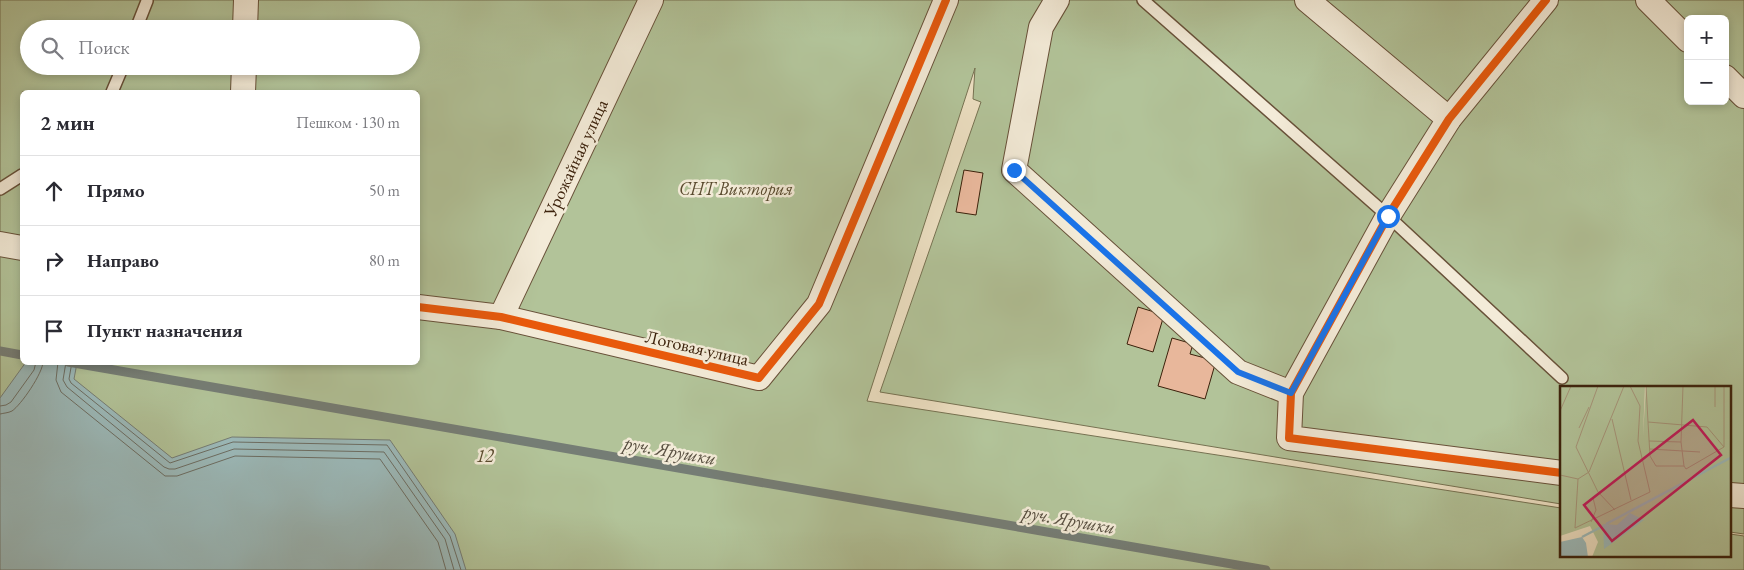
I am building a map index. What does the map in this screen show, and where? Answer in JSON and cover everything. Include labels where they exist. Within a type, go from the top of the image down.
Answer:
[{"type":"street","points":[[245,20],[246,0]]},
{"type":"street","name":"Урожайная улица","points":[[501,317],[651,0]]},
{"type":"street","name":"Логовая улица","points":[[420,306],[501,317],[759,378],[819,304],[946,0]]},
{"type":"street","points":[[1057,0],[1041,27],[1014,170],[1238,372],[1291,393]]},
{"type":"street","points":[[1307,0],[1449,119]]},
{"type":"street","points":[[1546,0],[1449,119],[1388,216],[1291,393],[1289,438],[1560,473]]},
{"type":"street","points":[[1648,0],[1684,36]]},
{"type":"street","points":[[243,90],[244,75]]},
{"type":"street","points":[[1729,81],[1744,96]]},
{"type":"street","points":[[0,244],[20,248]]},
{"type":"lane","points":[[1143,0],[1388,216],[1562,378]]},
{"type":"lane","points":[[140,20],[147,1]]},
{"type":"lane","points":[[113,90],[119,75]]},
{"type":"lane","points":[[0,188],[20,176]]},
{"type":"green space","points":[[0,0],[1744,0],[1744,534],[1732,532],[1732,386],[1560,386],[1560,504],[880,392],[981,102],[973,99],[975,68],[867,401],[1560,508],[1560,558],[1732,558],[1732,534],[1744,536],[1744,570],[0,570]]},
{"type":"water","points":[[24,365],[77,365],[74,379],[172,458],[232,437],[390,440],[455,534],[466,570],[0,570],[0,398]]},
{"type":"building","points":[[964,170],[983,173],[976,215],[956,212]]},
{"type":"building","points":[[1138,307],[1164,315],[1153,352],[1127,344]]},
{"type":"building","points":[[1172,338],[1193,344],[1190,354],[1216,361],[1205,399],[1158,386]]},
{"type":"waterway","name":"руч. Ярушки","points":[[0,351],[20,355]]},
{"type":"waterway","name":"руч. Ярушки","points":[[85,365],[1266,570]]},
{"type":"cycle path","points":[[420,307],[501,317],[759,378],[819,304],[946,0]]},
{"type":"cycle path","points":[[1546,0],[1449,119],[1388,216],[1291,393],[1289,438],[1560,473]]},
{"type":"route","points":[[1014,170],[1238,372],[1291,393],[1388,216]]},
{"type":"park label","name":"СНТ Виктория","points":[[736,189]]},
{"type":"park label","name":"12","points":[[485,456]]}]
